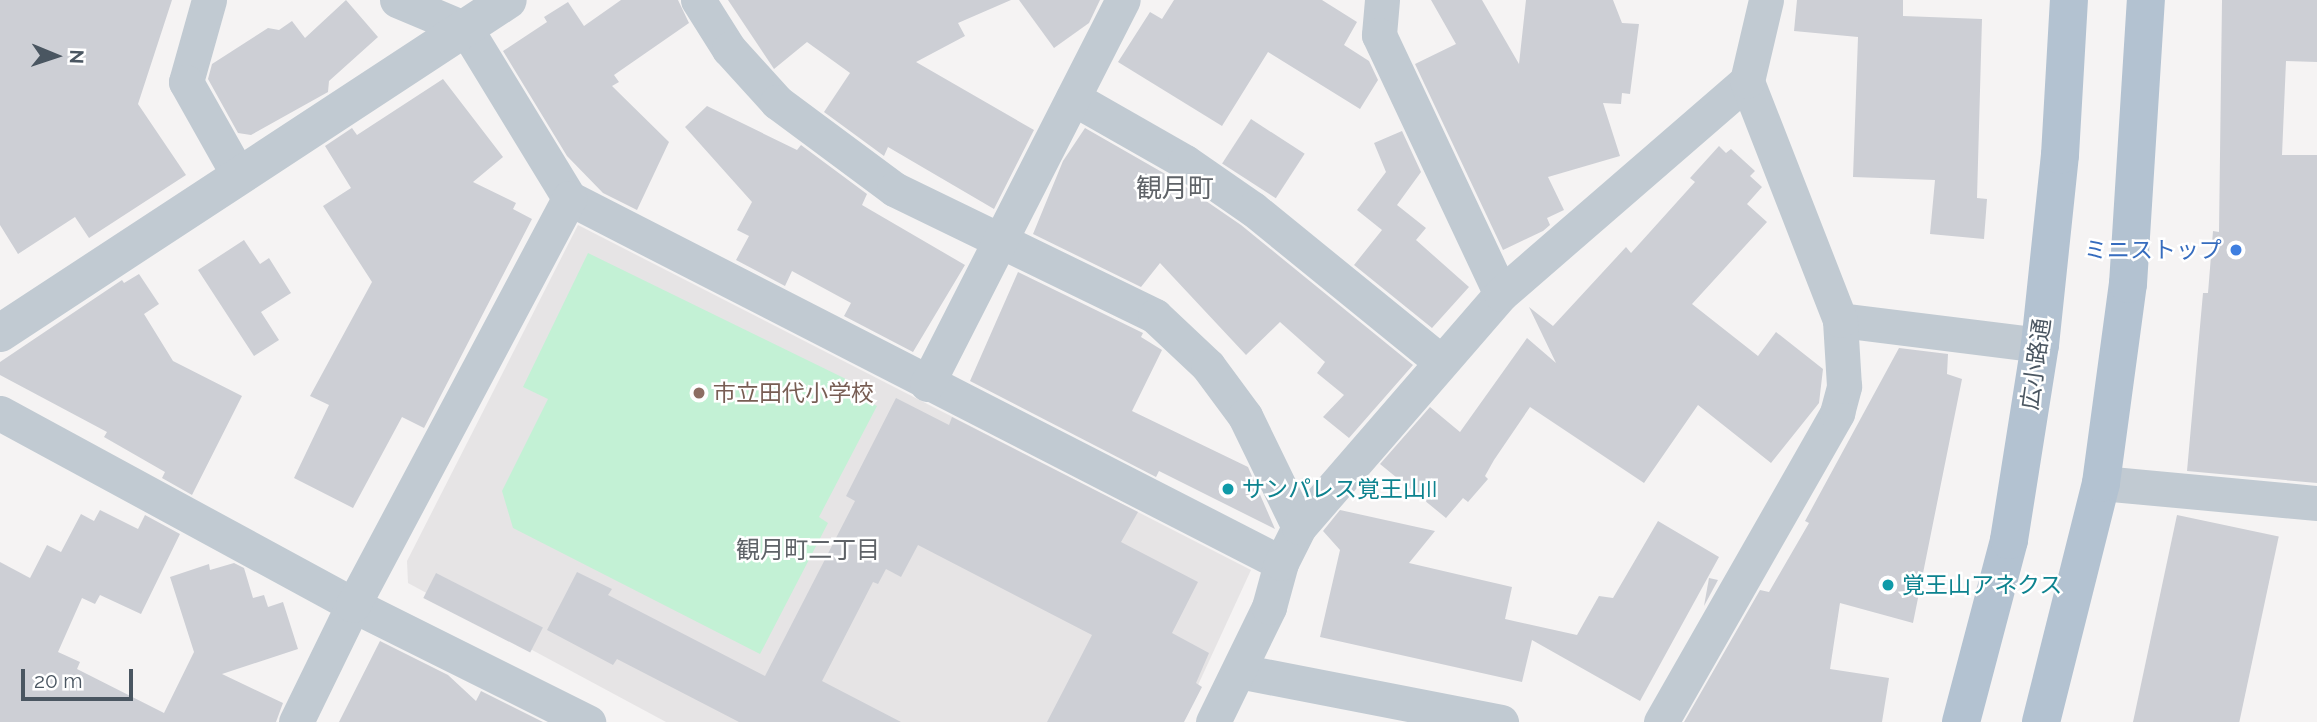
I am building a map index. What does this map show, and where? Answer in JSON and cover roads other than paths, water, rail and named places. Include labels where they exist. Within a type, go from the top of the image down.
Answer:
[{"type":"main road","name":"広小路通","points":[[1961,722],[2009,540],[2040,345],[2060,155],[2069,0]]},
{"type":"main road","points":[[2041,722],[2101,483],[2128,284],[2146,0]]},
{"type":"street","points":[[209,0],[186,82],[239,176]]},
{"type":"street","points":[[397,0],[466,29],[569,198],[927,384],[1281,563]]},
{"type":"street","points":[[0,333],[508,0]]},
{"type":"street","points":[[698,0],[729,49],[777,102],[894,188],[1156,316],[1208,366],[1245,416],[1299,527]]},
{"type":"street","points":[[927,384],[1123,0]]},
{"type":"street","points":[[1382,0],[1379,35],[1501,293]]},
{"type":"street","points":[[1661,722],[1837,413],[1845,356],[1840,320],[1747,81],[1766,0]]},
{"type":"street","points":[[1213,722],[1269,607],[1281,563],[1299,527],[1501,293],[1747,81]]},
{"type":"street","points":[[1073,98],[1185,162],[1252,209],[1441,362]]},
{"type":"street","points":[[296,722],[353,605],[569,198]]},
{"type":"street","points":[[1840,320],[2040,345]]},
{"type":"street","points":[[0,414],[353,605],[587,722]]},
{"type":"street","points":[[2101,483],[2317,503]]},
{"type":"street","points":[[1239,671],[1452,718],[1502,722]]},
{"type":"place","name":"ミニストップ","points":[[2236,250]]},
{"type":"place","name":"市立田代小学校","points":[[699,393]]},
{"type":"place","name":"サンパレス覚王山II","points":[[1228,489]]},
{"type":"place","name":"覚王山アネクス","points":[[1888,585]]},
{"type":"district","name":"観月町","points":[[1175,189]]},
{"type":"district","name":"観月町二丁目","points":[[808,550]]}]
